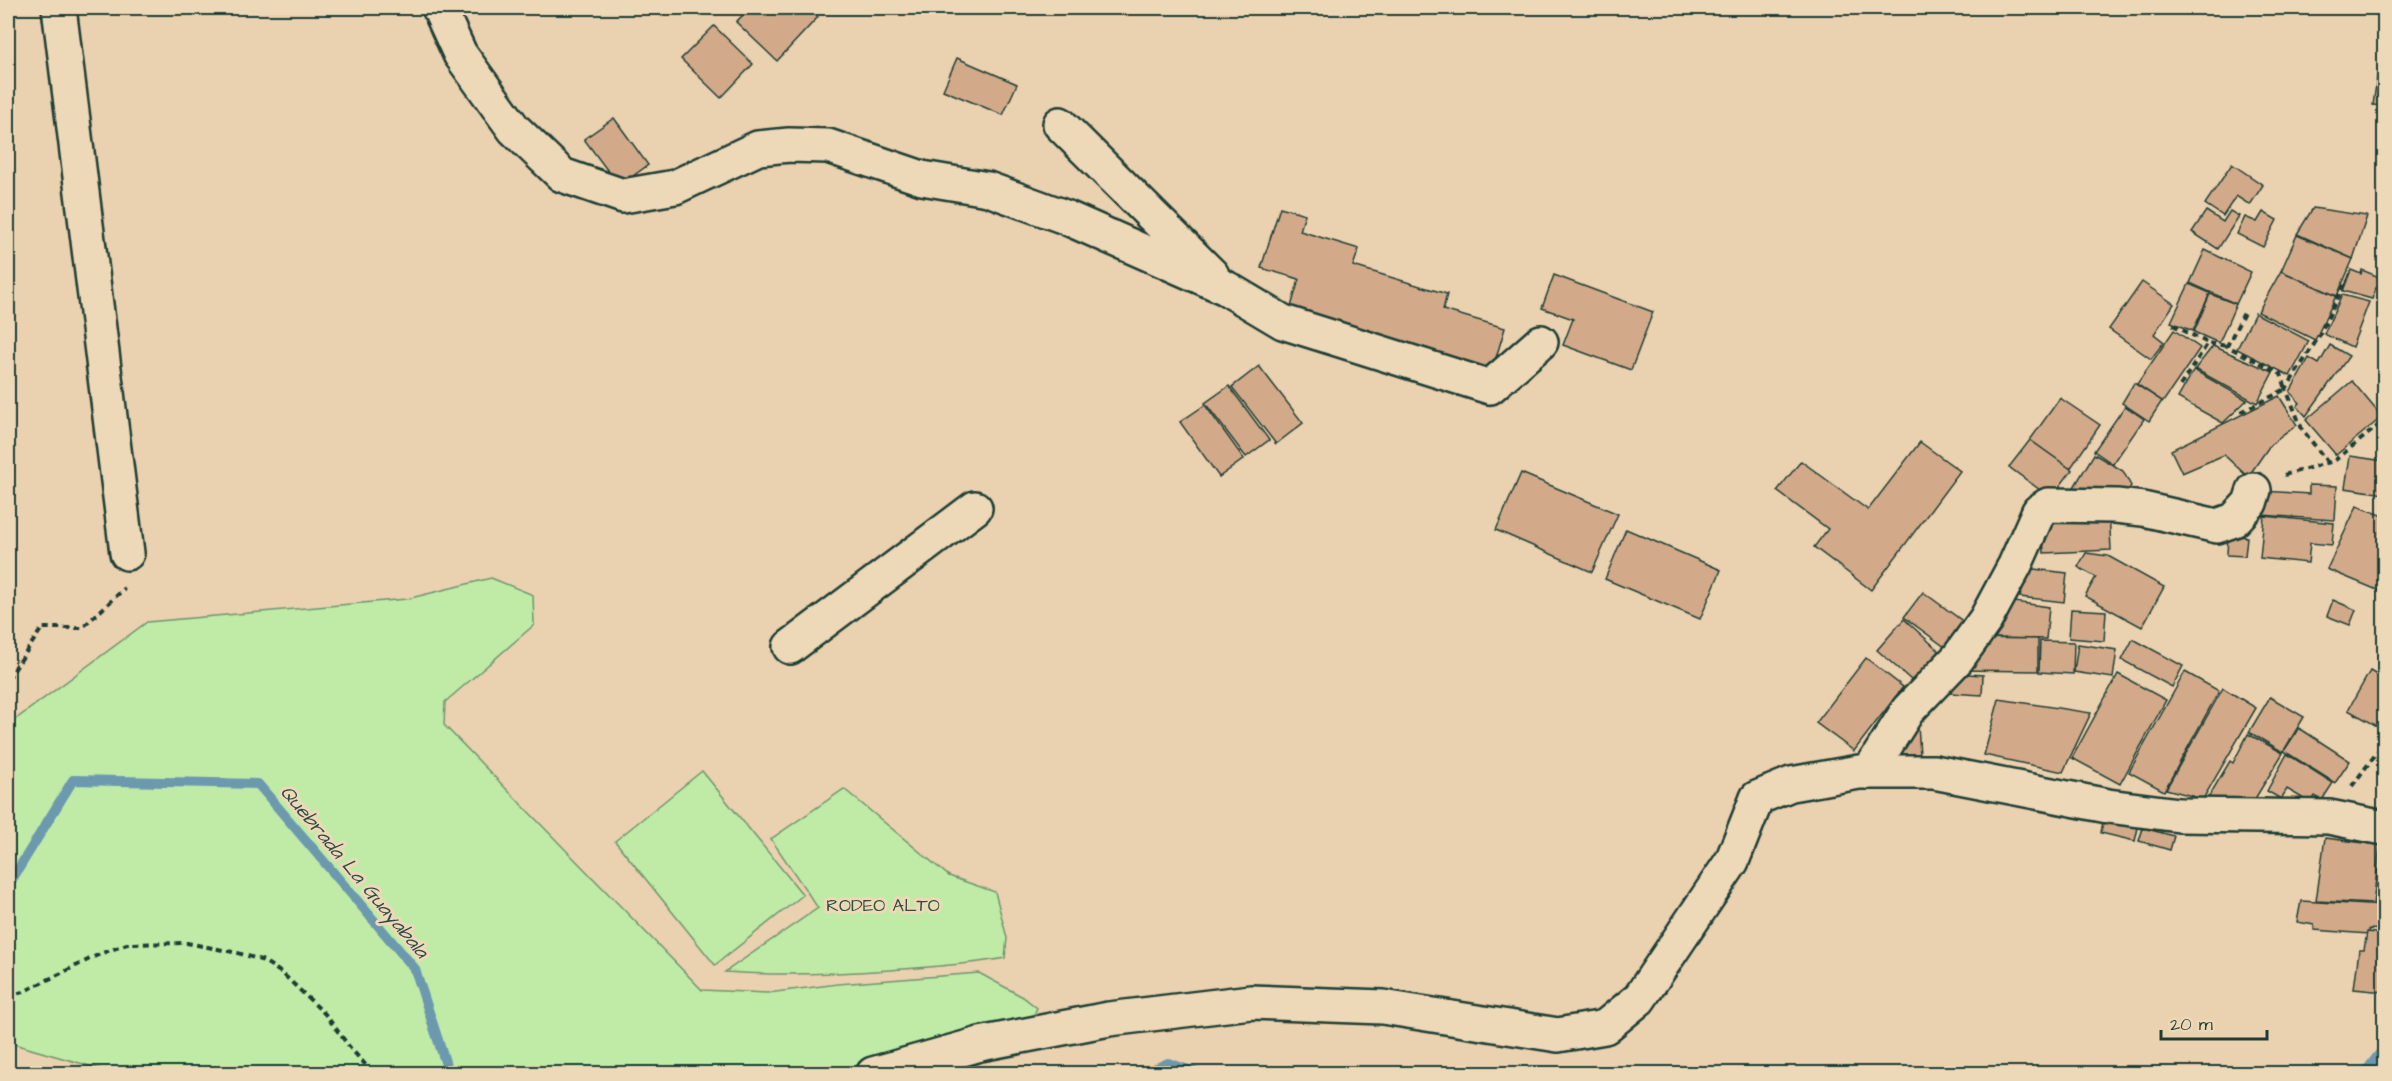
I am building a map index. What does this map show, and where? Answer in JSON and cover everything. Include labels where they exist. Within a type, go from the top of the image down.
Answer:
[{"type":"street","points":[[59,8],[129,568]]},
{"type":"street","points":[[439,8],[460,54],[514,129],[562,175],[623,196],[675,187],[758,148],[789,145],[828,146],[922,178],[988,189],[1065,217],[1226,288],[1283,322],[1490,387],[1541,342]]},
{"type":"street","points":[[1060,124],[1226,288]]},
{"type":"street","points":[[1869,772],[1908,710],[1958,658],[1986,619],[2015,565],[2038,511],[2048,505],[2116,506],[2143,509],[2217,526],[2234,520],[2250,503],[2254,490]]},
{"type":"street","points":[[790,647],[975,508]]},
{"type":"street","points":[[873,1074],[980,1044],[1109,1019],[1251,1002],[1383,1007],[1558,1035],[1605,1027],[1639,999],[1732,861],[1757,798],[1791,784],[1869,772],[1934,772],[2108,806],[2179,815],[2329,817],[2385,828]]},
{"type":"path","points":[[2241,412],[2286,389],[2318,338],[2346,280]]},
{"type":"path","points":[[2227,346],[2245,311]]},
{"type":"path","points":[[2173,325],[2208,343],[2227,346],[2281,374],[2302,429],[2328,463]]},
{"type":"path","points":[[2180,386],[2208,343]]},
{"type":"path","points":[[2254,490],[2261,481],[2334,461],[2385,421]]},
{"type":"path","points":[[8,679],[42,628],[82,628],[129,568]]},
{"type":"path","points":[[2329,817],[2385,743]]},
{"type":"path","points":[[8,996],[23,992],[100,954],[127,944],[187,943],[238,953],[264,961],[283,974],[325,1014],[351,1049],[374,1074]]},
{"type":"green space","points":[[491,578],[533,595],[534,625],[445,702],[444,725],[702,990],[768,993],[838,984],[979,973],[1023,997],[1037,1008],[1030,1023],[868,1073],[114,1073],[14,1044],[8,1034],[8,725],[147,622],[407,599]]},
{"type":"green space","points":[[702,771],[803,895],[715,965],[615,841]]},
{"type":"green space","name":"RODEO ALTO","points":[[844,789],[949,876],[995,892],[1007,938],[1005,958],[948,966],[849,973],[725,972],[818,908],[771,839]]},
{"type":"building","points":[[750,8],[808,8],[818,17],[777,61],[736,22]]},
{"type":"building","points":[[714,26],[753,64],[721,98],[681,59]]},
{"type":"building","points":[[957,58],[1017,84],[1003,115],[943,90]]},
{"type":"building","points":[[2379,64],[2384,65],[2384,106],[2373,105]]},
{"type":"building","points":[[614,118],[648,165],[619,186],[584,139]]},
{"type":"building","points":[[2232,164],[2263,185],[2250,205],[2236,196],[2223,216],[2205,204]]},
{"type":"building","points":[[1280,207],[1305,214],[1300,231],[1359,249],[1353,266],[1447,294],[1443,310],[1505,328],[1491,374],[1289,314],[1299,279],[1261,268]]},
{"type":"building","points":[[2313,208],[2367,216],[2353,259],[2297,234]]},
{"type":"building","points":[[2206,211],[2223,222],[2230,211],[2239,216],[2218,249],[2192,232]]},
{"type":"building","points":[[2263,212],[2277,220],[2263,247],[2237,234],[2245,217],[2257,222]]},
{"type":"building","points":[[2297,235],[2353,259],[2337,296],[2281,271]]},
{"type":"building","points":[[2205,250],[2251,272],[2236,304],[2190,283]]},
{"type":"building","points":[[2351,270],[2361,274],[2362,270],[2384,279],[2384,291],[2376,288],[2372,299],[2343,291]]},
{"type":"building","points":[[2281,271],[2336,296],[2315,340],[2258,312]]},
{"type":"building","points":[[1554,275],[1653,312],[1631,370],[1563,345],[1573,319],[1542,308]]},
{"type":"building","points":[[2142,282],[2174,304],[2154,334],[2164,342],[2151,359],[2109,329]]},
{"type":"building","points":[[2189,284],[2210,293],[2193,331],[2171,322]]},
{"type":"building","points":[[2210,294],[2236,304],[2219,343],[2194,332]]},
{"type":"building","points":[[2342,295],[2369,302],[2352,347],[2324,334]]},
{"type":"building","points":[[2255,313],[2309,341],[2290,376],[2237,349]]},
{"type":"building","points":[[2384,324],[2384,348],[2379,348],[2378,325]]},
{"type":"building","points":[[2174,330],[2200,348],[2163,402],[2137,384]]},
{"type":"building","points":[[2330,345],[2349,356],[2306,416],[2297,406],[2300,403],[2290,392],[2309,358],[2319,364]]},
{"type":"building","points":[[2213,346],[2273,372],[2257,403],[2195,369]]},
{"type":"building","points":[[1259,366],[1303,423],[1276,444],[1232,387]]},
{"type":"building","points":[[2194,370],[2247,400],[2223,423],[2178,398]]},
{"type":"building","points":[[2352,381],[2382,417],[2336,455],[2306,420]]},
{"type":"building","points":[[2134,383],[2162,401],[2149,421],[2122,403]]},
{"type":"building","points":[[1229,386],[1269,440],[1246,457],[1205,403]]},
{"type":"building","points":[[2279,396],[2297,425],[2270,445],[2248,477],[2224,455],[2182,473],[2171,450]]},
{"type":"building","points":[[2060,398],[2100,425],[2070,469],[2030,440]]},
{"type":"building","points":[[1205,405],[1244,459],[1219,477],[1180,422]]},
{"type":"building","points":[[2125,406],[2144,419],[2113,464],[2094,451]]},
{"type":"building","points":[[2030,440],[2072,470],[2051,498],[2009,467]]},
{"type":"building","points":[[1920,442],[1960,471],[1871,590],[1814,547],[1828,529],[1777,491],[1801,461],[1868,510]]},
{"type":"building","points":[[2094,454],[2123,471],[2131,486],[2119,504],[2071,492]]},
{"type":"building","points":[[2350,456],[2384,461],[2384,494],[2345,488]]},
{"type":"building","points":[[1521,473],[1618,514],[1592,572],[1496,530]]},
{"type":"building","points":[[2309,485],[2337,486],[2335,520],[2261,515],[2263,491],[2309,494]]},
{"type":"building","points":[[2357,506],[2384,516],[2384,586],[2382,592],[2327,569]]},
{"type":"building","points":[[2109,510],[2111,550],[2044,553],[2042,513]]},
{"type":"building","points":[[2264,516],[2334,523],[2332,545],[2310,543],[2308,563],[2260,558]]},
{"type":"building","points":[[1626,529],[1721,570],[1700,619],[1605,579]]},
{"type":"building","points":[[2228,535],[2247,537],[2245,556],[2227,555]]},
{"type":"building","points":[[2086,553],[2108,556],[2164,587],[2142,627],[2085,596],[2096,577],[2078,567]]},
{"type":"building","points":[[2024,568],[2067,573],[2064,602],[2020,597]]},
{"type":"building","points":[[1923,592],[1972,628],[1953,653],[1904,617]]},
{"type":"building","points":[[2333,600],[2356,610],[2350,625],[2327,616]]},
{"type":"building","points":[[2007,601],[2049,607],[2046,639],[1990,638]]},
{"type":"building","points":[[2071,609],[2106,611],[2104,641],[2069,638]]},
{"type":"building","points":[[1904,619],[1946,657],[1919,687],[1877,650]]},
{"type":"building","points":[[1974,638],[2038,639],[2038,671],[1957,670]]},
{"type":"building","points":[[2133,639],[2183,666],[2172,687],[2122,660]]},
{"type":"building","points":[[2040,641],[2074,642],[2073,674],[2039,672]]},
{"type":"building","points":[[2078,644],[2117,650],[2113,678],[2074,672]]},
{"type":"building","points":[[1866,658],[1903,687],[1854,751],[1816,723]]},
{"type":"building","points":[[2370,671],[2384,679],[2384,717],[2379,727],[2348,710]]},
{"type":"building","points":[[2185,672],[2219,691],[2164,791],[2129,772]]},
{"type":"building","points":[[1952,673],[1983,675],[1982,695],[1933,692]]},
{"type":"building","points":[[2118,674],[2166,700],[2120,784],[2072,758]]},
{"type":"building","points":[[2223,688],[2256,708],[2203,799],[2166,789]]},
{"type":"building","points":[[2270,697],[2304,717],[2283,752],[2249,732]]},
{"type":"building","points":[[1999,699],[2091,713],[2063,772],[1984,755]]},
{"type":"building","points":[[1918,724],[1920,755],[1902,755],[1902,732],[1909,725]]},
{"type":"building","points":[[2299,728],[2350,761],[2335,783],[2284,751]]},
{"type":"building","points":[[2248,734],[2283,753],[2248,810],[2208,798],[2230,761],[2233,763]]},
{"type":"building","points":[[2287,754],[2333,783],[2322,800],[2315,796],[2311,803],[2287,789],[2281,799],[2267,791]]},
{"type":"building","points":[[2104,816],[2139,823],[2135,841],[2101,833]]},
{"type":"building","points":[[2143,828],[2174,836],[2170,850],[2139,841]]},
{"type":"building","points":[[2325,838],[2380,845],[2373,904],[2316,901]]},
{"type":"building","points":[[2382,849],[2384,849],[2384,904],[2375,903]]},
{"type":"building","points":[[2301,901],[2384,906],[2384,930],[2369,929],[2369,934],[2314,930],[2314,925],[2297,922]]},
{"type":"building","points":[[2367,932],[2384,934],[2384,992],[2354,989],[2359,950],[2364,950]]},
{"type":"waterway","name":"Quebrada La Guayabala","points":[[8,886],[73,780],[258,784],[415,969],[449,1074]]},
{"type":"waterway","name":"Quebrada La Guayabala","points":[[2364,1074],[2384,1048]]},
{"type":"waterway","name":"Quebrada La Guayabala","points":[[1143,1074],[1168,1063],[1200,1074]]}]
